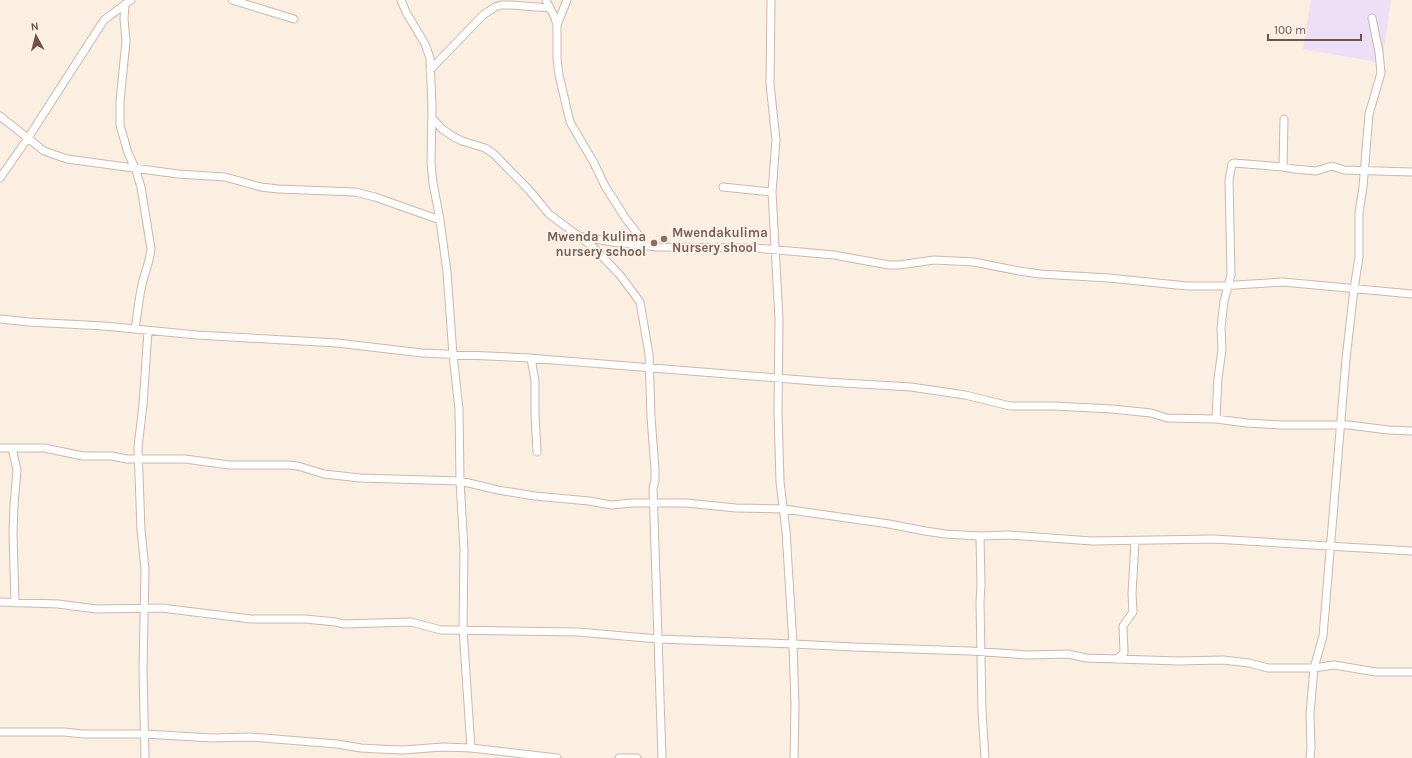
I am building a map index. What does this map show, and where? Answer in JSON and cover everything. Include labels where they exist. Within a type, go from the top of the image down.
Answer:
[{"type":"street","points":[[232,0],[294,19]]},
{"type":"street","points":[[401,0],[406,12],[428,50],[430,58],[432,118],[431,163],[447,272],[452,355],[459,409],[460,481],[464,550],[463,629],[471,748]]},
{"type":"street","points":[[546,0],[557,25]]},
{"type":"street","points":[[567,0],[557,25],[557,59],[559,75],[570,122],[594,163],[605,186],[626,219],[641,238],[639,245]]},
{"type":"street","points":[[771,0],[770,84],[776,140],[772,192],[776,250],[778,319],[780,482],[784,510],[793,644],[795,712],[794,758]]},
{"type":"street","points":[[0,178],[28,138],[104,20],[128,2]]},
{"type":"street","points":[[128,2],[124,19],[126,41],[120,101],[120,125],[128,153],[141,187],[151,249],[151,258],[144,277],[135,330]]},
{"type":"street","points":[[430,70],[483,15],[494,7],[511,5],[550,8]]},
{"type":"street","points":[[1310,758],[1310,714],[1314,668],[1323,636],[1331,546],[1334,490],[1338,462],[1354,289],[1359,257],[1359,213],[1369,114],[1380,73],[1379,52],[1372,18]]},
{"type":"street","points":[[0,116],[44,151],[67,159],[178,174],[225,177],[278,190],[355,192],[375,197],[440,220]]},
{"type":"street","points":[[432,118],[442,129],[454,137],[485,148],[494,154],[529,190],[549,214],[592,246],[620,275],[640,302],[650,367],[651,417],[655,469],[655,481],[653,488],[662,758]]},
{"type":"street","points":[[1283,167],[1284,119]]},
{"type":"street","points":[[1216,419],[1218,378],[1222,350],[1221,328],[1224,301],[1231,275],[1229,180],[1231,166],[1234,164],[1316,170],[1332,166],[1341,170],[1412,172]]},
{"type":"street","points":[[723,187],[772,192]]},
{"type":"street","points":[[578,236],[596,240],[639,245],[684,248],[755,248],[834,255],[889,265],[934,260],[950,260],[974,262],[1040,274],[1109,278],[1187,286],[1227,286],[1283,282],[1412,294]]},
{"type":"street","points":[[0,319],[104,326],[135,330],[337,343],[422,353],[531,358],[911,387],[948,391],[1010,406],[1054,406],[1112,409],[1151,413],[1167,418],[1216,419],[1281,425],[1341,425],[1412,431]]},
{"type":"street","points":[[145,758],[143,609],[145,556],[142,530],[138,447],[143,405],[148,330]]},
{"type":"street","points":[[531,358],[535,381],[537,452]]},
{"type":"street","points":[[0,448],[44,448],[83,456],[112,456],[139,460],[185,459],[228,465],[288,465],[298,466],[324,474],[360,478],[460,481],[498,490],[536,496],[606,504],[686,503],[736,508],[784,510],[889,524],[926,531],[980,536],[1008,535],[1092,541],[1200,538],[1412,551]]},
{"type":"street","points":[[12,448],[17,470],[13,534],[15,603]]},
{"type":"street","points":[[980,536],[982,710],[985,758]]},
{"type":"street","points":[[1117,659],[1124,653],[1122,626],[1133,612],[1132,594],[1135,541]]},
{"type":"street","points":[[0,602],[64,605],[96,609],[170,609],[251,620],[305,619],[343,624],[411,622],[441,630],[463,629],[598,633],[658,639],[981,651],[1028,655],[1067,654],[1082,658],[1179,661],[1223,660],[1250,663],[1266,668],[1314,668],[1334,665],[1376,672],[1412,672]]},
{"type":"street","points":[[0,732],[145,734],[212,738],[250,737],[337,744],[361,748],[403,750],[443,746],[557,758]]},
{"type":"street","points":[[619,758],[636,758]]},
{"type":"shaded area","points":[[1311,0],[1391,0],[1382,63],[1303,49]]},
{"type":"place","name":"Mwendakulima Nursery shool","points":[[664,239]]},
{"type":"place","name":"Mwenda kulima nursery school","points":[[654,243]]}]
